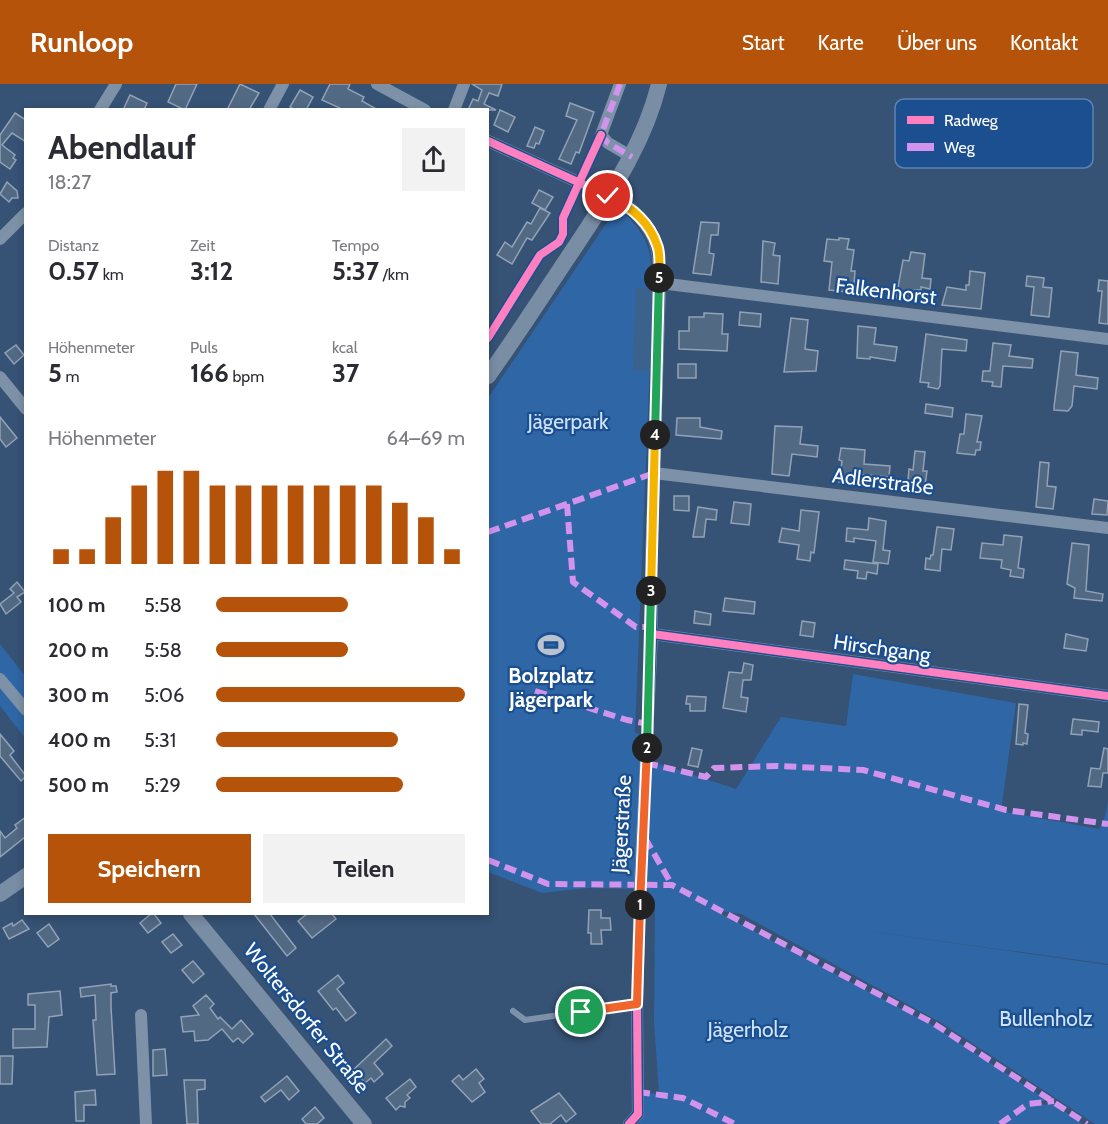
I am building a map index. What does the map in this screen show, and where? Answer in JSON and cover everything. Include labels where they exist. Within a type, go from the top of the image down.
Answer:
[{"type":"street","points":[[101,108],[116,84]]},
{"type":"street","points":[[270,108],[283,84]]},
{"type":"street","points":[[377,84],[421,108]]},
{"type":"street","points":[[455,108],[464,84]]},
{"type":"street","points":[[620,84],[602,135],[608,143],[632,157]]},
{"type":"street","points":[[489,374],[632,157],[654,104],[659,84]]},
{"type":"street","name":"Jägerstraße","points":[[489,141],[626,204],[642,218],[658,246],[660,283],[652,633],[637,1004],[638,1114],[629,1124]]},
{"type":"street","points":[[0,239],[24,215]]},
{"type":"street","name":"Falkenhorst","points":[[660,283],[1108,339]]},
{"type":"street","points":[[0,377],[24,407]]},
{"type":"street","name":"Adlerstraße","points":[[654,473],[1108,528]]},
{"type":"street","name":"Hirschgang","points":[[652,633],[1108,696]]},
{"type":"street","points":[[0,679],[24,708]]},
{"type":"street","points":[[0,894],[24,877]]},
{"type":"street","name":"Woltersdorfer Straße","points":[[192,915],[364,1124]]},
{"type":"street","points":[[141,1015],[146,1124]]},
{"type":"lane","points":[[513,1011],[525,1020],[637,1004]]},
{"type":"green space","name":"Jägerpark","points":[[614,212],[624,213],[645,239],[650,256],[653,289],[635,732],[643,736],[637,889],[588,888],[542,893],[489,872],[489,397]]},
{"type":"green space","points":[[0,644],[24,675],[24,737],[0,706]]},
{"type":"green space","points":[[853,674],[1016,703],[1001,811],[1099,829],[1104,820],[1108,801],[1108,964],[846,928],[1108,965],[1108,1124],[1095,1124],[940,1022],[741,914],[714,910],[932,1025],[1047,1100],[1031,1104],[1056,1105],[1082,1124],[639,1124],[638,1092],[659,1094],[654,1022],[655,901],[647,889],[650,768],[660,764],[736,789],[781,717],[846,726]]},
{"type":"shaded area","points":[[636,288],[653,289],[651,371],[633,370]]},
{"type":"building","points":[[176,84],[197,84],[186,108],[168,102]]},
{"type":"building","points":[[240,84],[259,93],[250,108],[228,108]]},
{"type":"building","points":[[330,84],[350,84],[348,89],[364,97],[362,101],[374,108],[340,108],[322,100]]},
{"type":"building","points":[[472,84],[502,84],[498,96],[489,93],[484,104],[496,110],[469,108],[473,99],[478,101],[482,90]]},
{"type":"building","points":[[300,90],[313,97],[307,108],[290,107]]},
{"type":"building","points":[[130,95],[147,103],[145,108],[124,108]]},
{"type":"building","points":[[570,103],[594,112],[579,153],[576,152],[571,164],[559,159],[577,120],[566,116]]},
{"type":"building","points":[[500,110],[515,117],[508,132],[494,125]]},
{"type":"building","points":[[15,113],[24,119],[24,141],[12,133],[2,145],[15,155],[13,158],[16,160],[10,169],[0,162],[0,135]]},
{"type":"building","points":[[535,127],[544,131],[539,144],[536,143],[534,148],[527,146]]},
{"type":"building","points":[[7,182],[17,191],[18,198],[12,198],[9,202],[0,194]]},
{"type":"building","points":[[539,190],[553,197],[545,210],[532,203]]},
{"type":"building","points":[[540,208],[550,213],[532,240],[527,238],[512,264],[497,255],[505,242],[512,247],[527,222],[531,224]]},
{"type":"building","points":[[701,222],[719,223],[718,235],[711,235],[709,253],[714,254],[711,275],[693,273]]},
{"type":"building","points":[[839,238],[849,239],[847,249],[854,250],[851,271],[855,271],[854,284],[867,286],[866,294],[829,290],[832,262],[824,261],[827,239],[839,240]]},
{"type":"building","points":[[763,241],[775,243],[773,255],[780,256],[778,284],[761,282]]},
{"type":"building","points":[[911,252],[925,254],[922,278],[931,279],[930,289],[921,287],[921,290],[915,290],[914,300],[896,298],[903,260],[909,261]]},
{"type":"building","points":[[970,271],[985,273],[981,309],[942,305],[947,287],[966,290],[966,285],[969,285]]},
{"type":"building","points":[[1027,276],[1044,278],[1043,287],[1052,288],[1049,317],[1031,315],[1034,287],[1026,286]]},
{"type":"building","points":[[1099,280],[1108,281],[1108,324],[1099,323],[1102,291],[1098,291]]},
{"type":"building","points":[[740,312],[761,314],[760,327],[739,325]]},
{"type":"building","points":[[704,313],[723,314],[722,334],[728,334],[727,351],[679,349],[679,331],[689,331],[689,317],[704,317]]},
{"type":"building","points":[[791,318],[808,320],[805,349],[818,351],[816,371],[784,372]]},
{"type":"building","points":[[858,326],[876,328],[874,344],[897,347],[895,361],[870,357],[870,359],[857,358]]},
{"type":"building","points":[[926,334],[967,340],[966,351],[942,349],[938,389],[928,387],[929,383],[920,382]]},
{"type":"building","points":[[993,343],[1011,345],[1009,356],[1033,359],[1032,368],[1003,366],[1001,387],[992,386],[993,382],[982,381],[983,371],[990,371]]},
{"type":"building","points":[[16,345],[24,355],[14,364],[5,353]]},
{"type":"building","points":[[1061,351],[1078,353],[1076,375],[1098,378],[1097,389],[1074,386],[1072,406],[1068,411],[1054,410]]},
{"type":"building","points":[[678,364],[696,364],[696,378],[678,378]]},
{"type":"building","points":[[926,404],[953,408],[952,417],[925,413]]},
{"type":"building","points":[[966,414],[982,416],[977,442],[981,442],[980,450],[976,450],[975,455],[957,453],[960,434],[964,434]]},
{"type":"building","points":[[0,417],[17,438],[6,447],[0,439]]},
{"type":"building","points":[[677,418],[700,418],[700,427],[722,431],[721,439],[676,435]]},
{"type":"building","points":[[775,426],[802,427],[800,444],[818,446],[817,457],[792,454],[789,476],[772,474]]},
{"type":"building","points":[[841,448],[865,450],[864,464],[890,466],[889,477],[858,474],[857,484],[839,482]]},
{"type":"building","points":[[915,451],[925,452],[923,471],[927,471],[924,493],[907,491],[909,469],[913,470]]},
{"type":"building","points":[[1040,462],[1049,463],[1047,486],[1056,487],[1053,509],[1036,507]]},
{"type":"building","points":[[674,496],[689,496],[689,511],[674,510]]},
{"type":"building","points":[[1094,499],[1108,501],[1107,515],[1092,514]]},
{"type":"building","points":[[734,502],[751,504],[749,525],[731,523]]},
{"type":"building","points":[[698,507],[717,510],[716,520],[706,519],[704,537],[693,537]]},
{"type":"building","points":[[801,510],[819,512],[814,553],[811,552],[810,561],[797,559],[799,545],[779,542],[782,528],[799,531]]},
{"type":"building","points":[[869,518],[886,521],[883,550],[890,551],[888,564],[873,562],[876,541],[854,538],[854,542],[846,541],[847,528],[868,530]]},
{"type":"building","points":[[937,527],[954,529],[951,550],[942,549],[940,571],[925,569],[926,558],[930,559],[933,555]]},
{"type":"building","points":[[1004,535],[1022,537],[1018,568],[1024,569],[1023,578],[1010,576],[1011,570],[1001,568],[1002,560],[980,558],[982,543],[1003,545]]},
{"type":"building","points":[[1072,543],[1089,545],[1086,591],[1103,594],[1102,601],[1074,598],[1075,588],[1067,584]]},
{"type":"building","points":[[845,560],[878,564],[877,574],[867,572],[866,579],[857,578],[858,571],[844,569]]},
{"type":"building","points":[[17,582],[24,593],[17,597],[21,602],[6,614],[0,604],[14,593],[10,589]]},
{"type":"building","points":[[725,598],[755,602],[754,614],[723,611]]},
{"type":"building","points":[[695,611],[711,614],[710,625],[694,623]]},
{"type":"building","points":[[802,621],[815,623],[813,637],[800,635]]},
{"type":"building","points":[[1066,634],[1088,639],[1086,651],[1064,648]]},
{"type":"building","points":[[744,663],[753,665],[751,680],[743,680],[741,697],[748,698],[746,712],[723,708],[729,672],[742,673]]},
{"type":"building","points":[[687,696],[706,697],[705,711],[690,711],[690,704],[686,704]]},
{"type":"building","points":[[1019,704],[1028,705],[1025,733],[1028,734],[1027,744],[1023,743],[1023,745],[1016,744]]},
{"type":"building","points":[[1073,719],[1099,722],[1098,732],[1082,730],[1082,735],[1071,734]]},
{"type":"building","points":[[0,734],[14,751],[10,755],[24,773],[21,781],[0,756]]},
{"type":"building","points":[[692,748],[702,750],[698,767],[688,765]]},
{"type":"building","points":[[1104,748],[1108,749],[1108,773],[1103,773],[1101,787],[1088,786],[1091,768],[1100,769]]},
{"type":"building","points":[[24,818],[24,838],[0,857],[0,831],[5,838],[17,828],[15,825]]},
{"type":"building","points":[[589,910],[601,910],[601,918],[610,918],[611,930],[601,930],[602,944],[591,944],[591,933],[588,933]]},
{"type":"building","points":[[150,915],[155,915],[161,923],[148,933],[140,923]]},
{"type":"building","points":[[255,915],[271,915],[296,948],[287,956]]},
{"type":"building","points":[[306,915],[333,915],[336,919],[312,938],[298,921]]},
{"type":"building","points":[[22,920],[29,929],[9,939],[3,928],[12,923],[13,926]]},
{"type":"building","points":[[49,924],[59,939],[48,947],[37,933]]},
{"type":"building","points":[[173,934],[182,945],[171,953],[162,942]]},
{"type":"building","points":[[193,961],[204,974],[193,983],[182,970]]},
{"type":"building","points":[[338,975],[344,983],[337,989],[356,1013],[346,1021],[336,1008],[333,1010],[318,991]]},
{"type":"building","points":[[111,984],[111,986],[116,986],[117,992],[111,993],[115,1074],[97,1075],[93,1020],[96,1020],[95,995],[81,997],[80,988]]},
{"type":"building","points":[[60,991],[62,1015],[49,1017],[47,1047],[13,1048],[13,1029],[35,1029],[35,1005],[28,1005],[28,994]]},
{"type":"building","points":[[206,995],[214,1004],[210,1008],[218,1019],[220,1017],[232,1029],[241,1020],[253,1034],[243,1043],[238,1038],[233,1042],[222,1029],[208,1040],[195,1041],[194,1031],[183,1032],[181,1017],[199,1015],[193,1006]]},
{"type":"building","points":[[386,1039],[392,1046],[374,1063],[383,1074],[374,1082],[371,1078],[365,1083],[353,1070]]},
{"type":"building","points":[[165,1049],[167,1075],[153,1076],[153,1050]]},
{"type":"building","points":[[0,1056],[13,1056],[12,1084],[0,1084]]},
{"type":"building","points":[[476,1069],[484,1079],[479,1083],[485,1092],[472,1102],[452,1081],[459,1075],[463,1080]]},
{"type":"building","points":[[287,1076],[299,1091],[289,1100],[281,1090],[265,1102],[261,1097]]},
{"type":"building","points":[[410,1079],[416,1087],[407,1095],[410,1098],[405,1102],[405,1107],[400,1106],[396,1110],[386,1098]]},
{"type":"building","points":[[184,1080],[205,1080],[205,1089],[197,1090],[198,1124],[187,1124]]},
{"type":"building","points":[[95,1090],[96,1105],[84,1105],[84,1121],[76,1121],[75,1092]]},
{"type":"building","points":[[559,1093],[576,1114],[566,1122],[561,1115],[550,1124],[541,1124],[531,1111]]},
{"type":"building","points":[[315,1107],[324,1118],[317,1124],[306,1124],[302,1119]]},
{"type":"marked path","points":[[620,84],[601,135],[608,143],[632,157]]},
{"type":"marked path","points":[[489,532],[654,473]]},
{"type":"marked path","points":[[567,504],[573,582],[636,627],[651,627]]},
{"type":"marked path","points":[[535,691],[627,720],[648,724]]},
{"type":"marked path","points":[[646,763],[706,777],[714,768],[778,766],[863,770],[1006,810],[1108,824]]},
{"type":"marked path","points":[[645,838],[672,885]]},
{"type":"marked path","points":[[489,860],[548,884],[672,885],[933,1023],[1087,1124]]},
{"type":"marked path","points":[[638,1092],[683,1098],[735,1124]]},
{"type":"marked path","points":[[1000,1124],[1028,1104],[1054,1101]]},
{"type":"cycle path","points":[[489,336],[540,255],[559,242],[563,234],[563,218],[601,135]]},
{"type":"cycle path","points":[[489,141],[626,204],[650,231],[657,248],[660,283],[651,566],[652,634],[640,885],[637,1004],[638,1114],[629,1124]]},
{"type":"cycle path","points":[[652,634],[1108,696]]},
{"type":"place","name":"Bolzplatz Jägerpark","points":[[551,645]]},
{"type":"route","points":[[581,1012],[637,1004],[640,885],[652,633],[651,566],[660,283],[658,246],[642,218],[626,204],[608,196]]},
{"type":"park label","name":"Bullenholz","points":[[1046,1018]]},
{"type":"park label","name":"Jägerholz","points":[[748,1029]]}]
